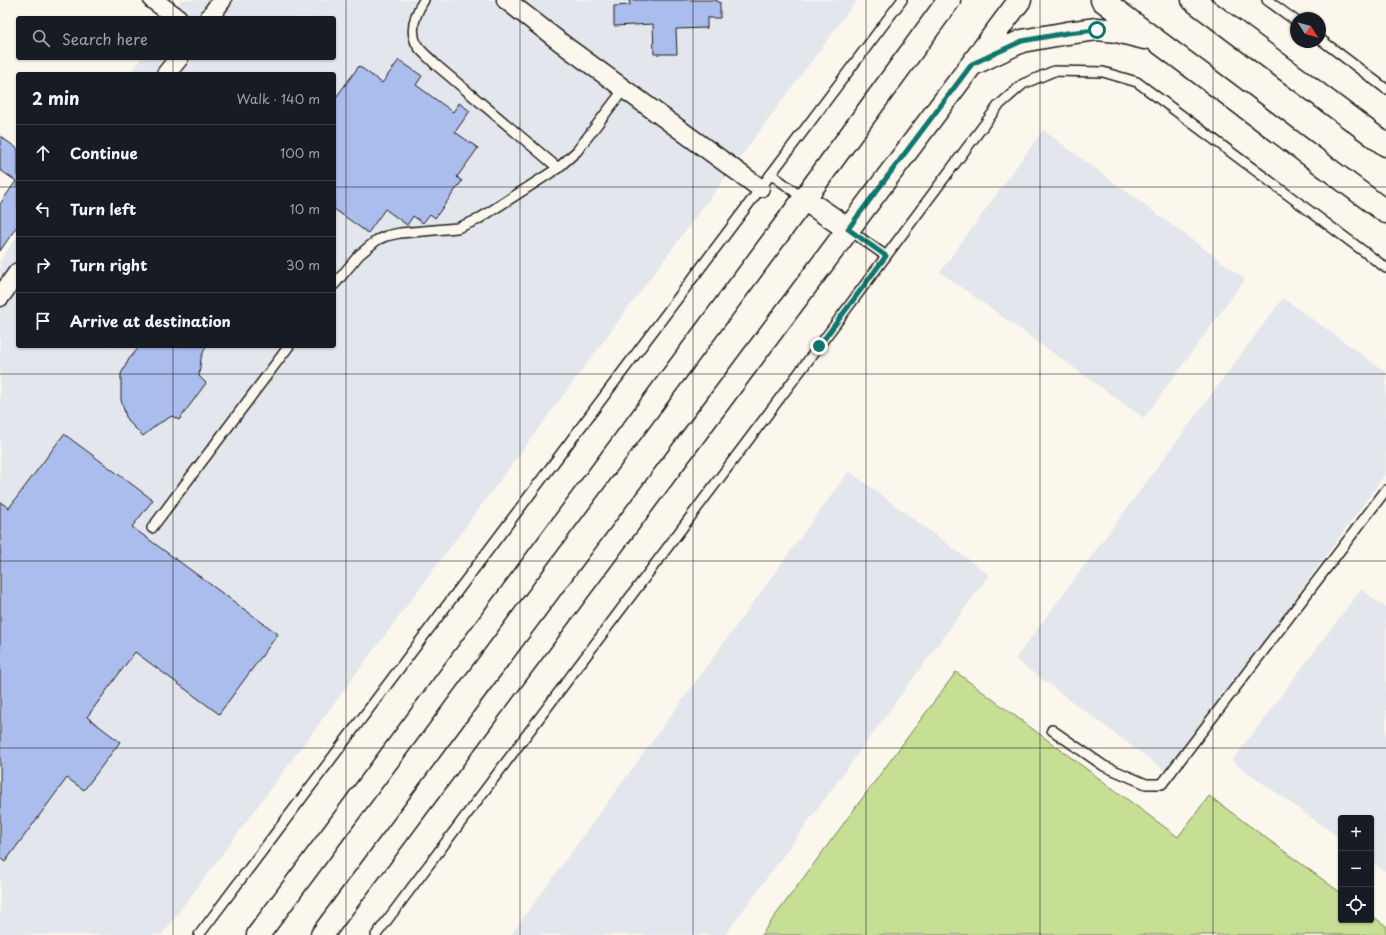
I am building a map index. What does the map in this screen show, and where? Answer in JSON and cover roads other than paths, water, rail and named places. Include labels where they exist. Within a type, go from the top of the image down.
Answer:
[{"type":"main road","points":[[933,22],[940,0]]},
{"type":"main road","points":[[258,935],[804,199],[949,0]]},
{"type":"main road","points":[[322,935],[1020,0]]},
{"type":"main road","points":[[1102,0],[1386,212]]},
{"type":"main road","points":[[1193,0],[1386,145]]},
{"type":"main road","points":[[972,64],[1022,41],[1067,33],[1097,30],[1117,31],[1158,42]]},
{"type":"main road","points":[[804,199],[848,229]]},
{"type":"street","points":[[153,0],[175,16]]},
{"type":"street","points":[[210,16],[222,0]]},
{"type":"street","points":[[506,0],[568,48],[760,188]]},
{"type":"street","points":[[168,72],[176,60]]},
{"type":"street","points":[[0,296],[16,275]]},
{"type":"lane","points":[[424,0],[414,18],[413,34],[418,46],[435,64],[558,168]]},
{"type":"lane","points":[[199,935],[902,0]]},
{"type":"lane","points":[[1267,0],[1290,17]]},
{"type":"lane","points":[[1326,44],[1386,89]]},
{"type":"lane","points":[[376,935],[998,106],[1023,84],[1054,71],[1103,72],[1137,82],[1386,268]]},
{"type":"lane","points":[[336,283],[359,254],[377,240],[386,236],[457,228],[477,220],[558,168],[577,151],[624,89]]},
{"type":"lane","points":[[771,174],[804,199]]},
{"type":"lane","points":[[848,229],[886,256]]},
{"type":"lane","points":[[152,528],[287,348]]},
{"type":"lane","points":[[1052,730],[1104,766],[1146,784],[1162,784],[1386,490]]}]
